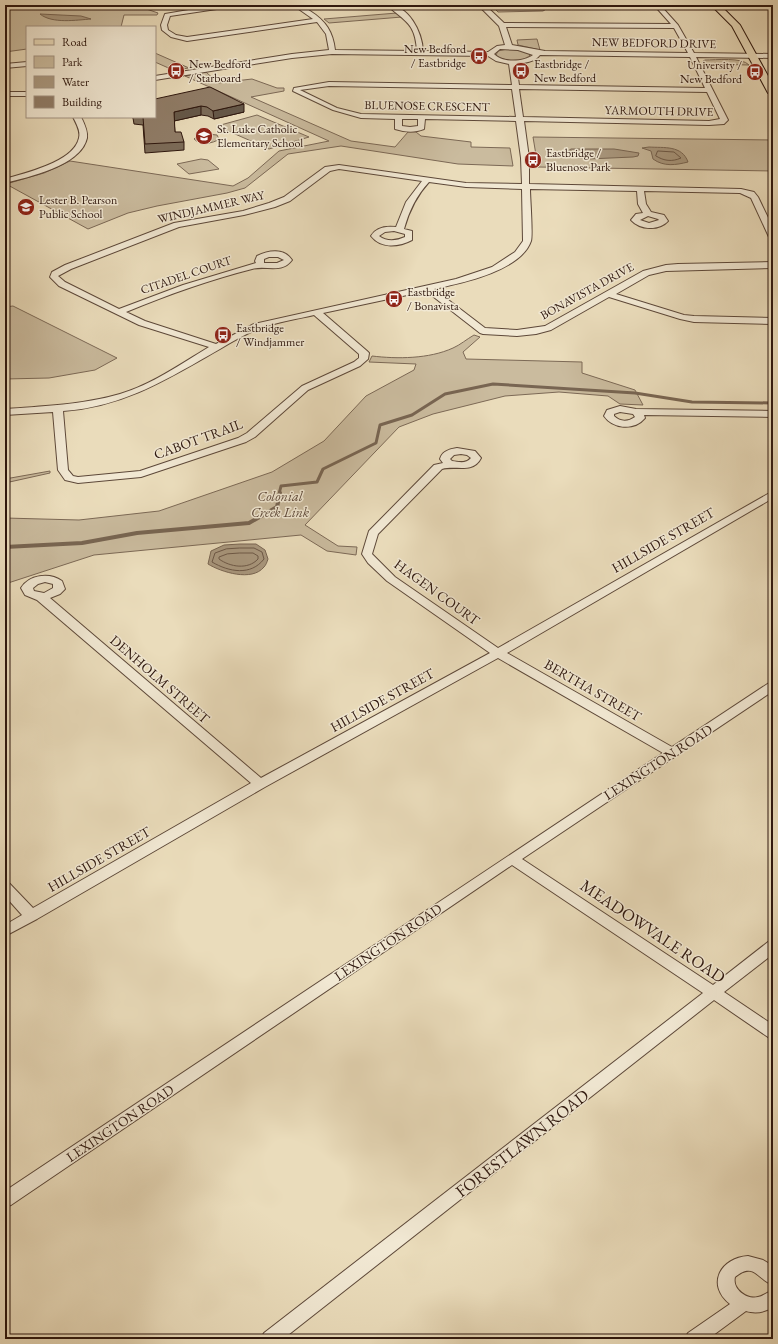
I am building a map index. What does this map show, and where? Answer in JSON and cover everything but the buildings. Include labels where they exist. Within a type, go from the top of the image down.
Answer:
[{"type":"main road","points":[[716,5],[736,25],[773,93]]},
{"type":"street","points":[[230,5],[167,15],[164,27],[165,31],[176,37],[187,39],[319,20]]},
{"type":"street","points":[[296,5],[319,20],[327,29],[330,36],[332,52]]},
{"type":"street","points":[[390,5],[410,20],[418,34],[420,52]]},
{"type":"street","points":[[481,5],[502,25],[509,47]]},
{"type":"street","name":"YARMOUTH DRIVE","points":[[520,119],[709,123],[721,122],[724,120],[676,26],[657,5]]},
{"type":"street","points":[[502,25],[676,26]]},
{"type":"street","points":[[156,78],[284,57],[332,52],[490,54],[496,50],[509,47],[525,48],[536,54],[529,61],[512,62],[496,59],[490,54]]},
{"type":"street","name":"NEW BEDFORD DRIVE","points":[[536,54],[768,58]]},
{"type":"street","points":[[5,412],[58,409],[101,402],[138,391],[257,326],[428,288],[490,271],[509,261],[518,254],[527,240],[525,158],[512,62]]},
{"type":"street","points":[[5,66],[26,64]]},
{"type":"street","name":"BLUENOSE CRESCENT","points":[[516,87],[329,84],[300,88],[296,91],[335,109],[366,117],[520,119]]},
{"type":"street","points":[[516,87],[710,90]]},
{"type":"street","points":[[5,94],[26,94]]},
{"type":"street","points":[[399,117],[398,127],[410,130],[421,127],[422,118]]},
{"type":"street","points":[[5,181],[45,168],[63,160],[75,151],[83,138],[83,132],[77,118]]},
{"type":"street","name":"WINDJAMMER WAY","points":[[217,347],[142,323],[62,284],[54,278],[55,274],[68,267],[177,225],[244,213],[272,205],[287,199],[328,169],[332,168],[345,167],[461,185],[526,186]]},
{"type":"street","points":[[400,229],[404,214],[409,204],[416,192],[427,180]]},
{"type":"street","points":[[526,186],[732,190],[750,194],[754,197],[773,237]]},
{"type":"street","points":[[640,188],[642,204],[648,214]]},
{"type":"street","name":"CITADEL COURT","points":[[118,312],[189,285],[262,264]]},
{"type":"street","name":"BONAVISTA DRIVE","points":[[428,288],[477,328],[483,331],[493,333],[536,331],[548,328],[646,273],[666,268],[773,265]]},
{"type":"street","points":[[608,294],[694,319],[773,321]]},
{"type":"street","name":"CABOT TRAIL","points":[[58,409],[63,470],[69,478],[78,480],[141,474],[222,448],[250,435],[304,388],[357,364],[364,359],[364,353],[316,312]]},
{"type":"street","points":[[636,412],[773,414]]},
{"type":"street","name":"HAGEN COURT","points":[[449,464],[438,467],[373,533],[367,554],[372,561],[391,579],[498,653]]},
{"type":"street","name":"HILLSIDE STREET","points":[[5,931],[260,784],[498,653],[773,494]]},
{"type":"street","name":"DENHOLM STREET","points":[[42,597],[260,784]]},
{"type":"street","name":"BERTHA STREET","points":[[498,653],[672,753]]},
{"type":"street","name":"LEXINGTON ROAD","points":[[5,1200],[512,859],[773,686]]},
{"type":"street","name":"MEADOWVALE ROAD","points":[[512,859],[621,930],[773,1033]]},
{"type":"street","points":[[5,887],[32,916]]},
{"type":"street","name":"FORESTLAWN ROAD","points":[[270,1339],[773,946]]},
{"type":"street","points":[[773,1278],[757,1265],[748,1264],[733,1268],[728,1272],[726,1279],[730,1294],[743,1304],[760,1306],[768,1303],[773,1298]]},
{"type":"street","points":[[694,1339],[743,1304]]},
{"type":"green space","points":[[5,5],[55,5],[96,8],[135,5],[158,13],[157,15],[124,15],[121,26],[26,26],[26,49],[5,52]]},
{"type":"green space","points":[[525,5],[553,5],[543,11],[498,12],[495,9]]},
{"type":"green space","points":[[397,13],[402,17],[329,23],[324,19]]},
{"type":"green space","points":[[537,39],[540,50],[518,45],[517,40]]},
{"type":"green space","points":[[518,49],[530,53],[530,55],[527,58],[513,61],[496,55],[498,51]]},
{"type":"green space","points":[[156,53],[189,68],[173,70],[156,62]]},
{"type":"green space","points":[[735,60],[746,62],[749,65],[704,64],[703,61]]},
{"type":"green space","points":[[206,72],[218,83],[252,79],[277,88],[284,88],[284,91],[251,97],[351,141],[395,147],[408,132],[416,132],[421,136],[471,142],[471,147],[510,148],[513,166],[458,164],[341,146],[288,154],[245,188],[128,213],[88,229],[6,184],[44,173],[70,161],[233,186],[248,178],[279,151],[329,141],[185,76]]},
{"type":"green space","points":[[257,115],[309,137],[269,149],[217,126]]},
{"type":"green space","points":[[207,134],[217,135],[219,139],[206,143],[194,139],[197,136]]},
{"type":"green space","points":[[533,137],[773,140],[773,171],[538,167]]},
{"type":"green space","points":[[201,159],[208,160],[219,169],[189,174],[177,164]]},
{"type":"green space","points":[[13,306],[117,358],[95,370],[49,378],[5,379],[5,307]]},
{"type":"green space","name":"Colonial Creek Link","points":[[474,335],[480,337],[463,352],[466,359],[582,362],[582,373],[635,390],[643,405],[620,404],[608,396],[559,392],[505,396],[433,414],[399,427],[305,525],[338,546],[357,547],[356,555],[327,551],[301,535],[94,555],[5,584],[5,518],[79,520],[159,511],[272,472],[324,441],[366,396],[414,370],[416,364],[369,362],[372,356],[402,358],[444,352],[456,347]]},
{"type":"green space","points":[[50,471],[50,473],[5,483],[5,479]]},
{"type":"water","points":[[40,14],[81,16],[91,19],[58,20],[45,17]]},
{"type":"water","points":[[642,148],[672,148],[681,153],[688,162],[666,164],[657,162],[653,159],[651,151]]},
{"type":"water","points":[[571,149],[614,149],[639,153],[638,156],[633,157],[588,159],[555,155],[568,153]]},
{"type":"water","points":[[256,544],[265,550],[268,559],[265,566],[259,572],[244,575],[236,574],[221,570],[208,564],[211,551],[224,545]]},
{"type":"waterway","points":[[279,494],[281,486],[317,482],[323,469],[376,443],[380,425],[412,415],[445,394],[493,384],[635,393],[692,402],[773,403]]},
{"type":"waterway","points":[[5,547],[82,543],[137,533],[249,523],[277,507],[280,493]]},
{"type":"place","name":"New Bedford / Eastbridge","points":[[479,56]]},
{"type":"place","name":"New Bedford / Starboard","points":[[176,71]]},
{"type":"place","name":"Eastbridge / New Bedford","points":[[521,71]]},
{"type":"place","name":"University / New Bedford","points":[[755,72]]},
{"type":"place","name":"St. Luke Catholic Elementary School","points":[[204,136]]},
{"type":"place","name":"Eastbridge / Bluenose Park","points":[[533,160]]},
{"type":"place","name":"Lester B. Pearson Public School","points":[[26,207]]},
{"type":"place","name":"Eastbridge / Bonavista","points":[[394,299]]},
{"type":"place","name":"Eastbridge / Windjammer","points":[[223,335]]}]
